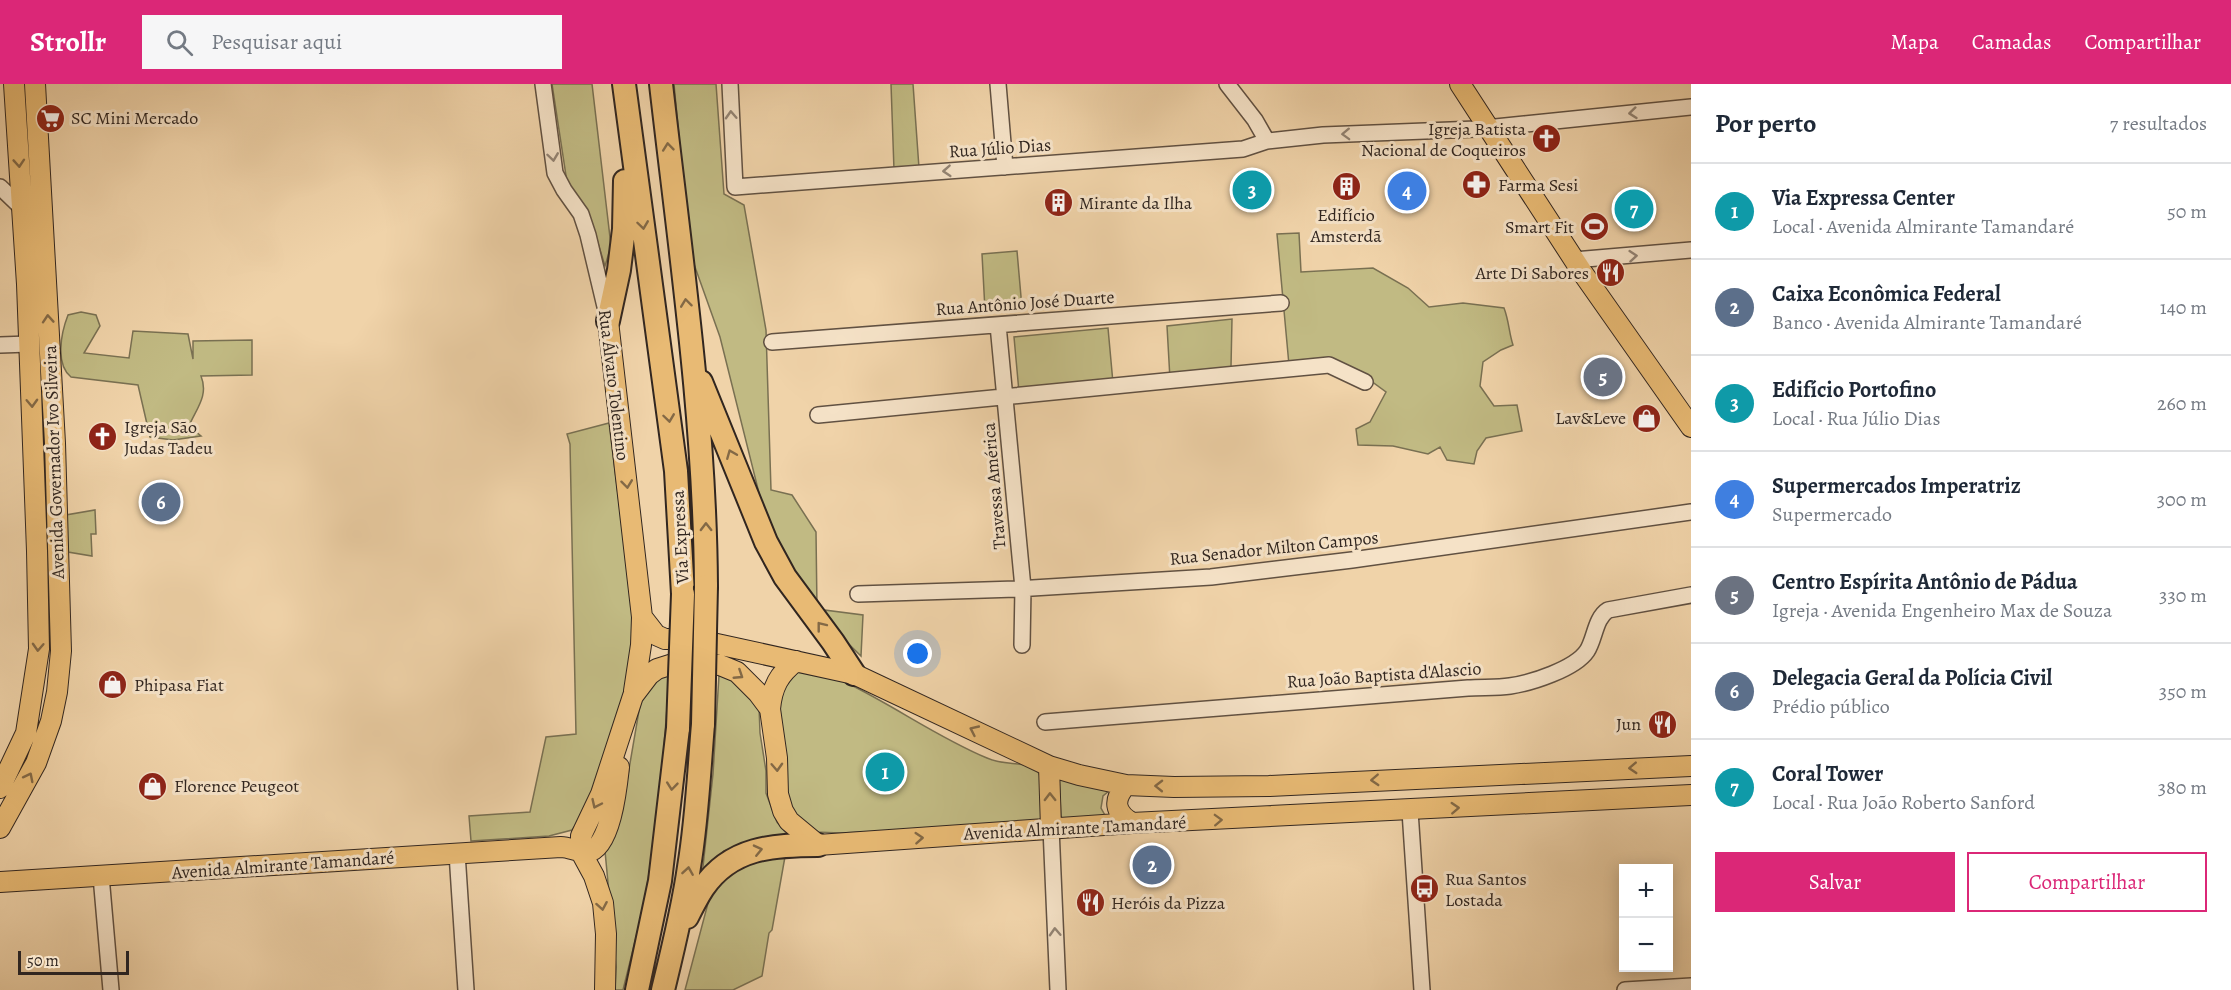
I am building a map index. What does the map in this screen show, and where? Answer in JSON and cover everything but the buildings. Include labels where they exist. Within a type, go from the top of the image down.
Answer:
[{"type":"highway","name":"Via Expressa","points":[[661,84],[693,361],[705,502],[706,586],[703,724],[696,818],[677,934],[663,990]]},
{"type":"highway","name":"Via Expressa","points":[[625,94],[676,471],[683,594],[678,728],[660,881],[637,990]]},
{"type":"highway","points":[[608,321],[619,270],[624,229],[625,94]]},
{"type":"highway","points":[[693,361],[766,542],[785,577],[834,642],[854,674]]},
{"type":"highway","points":[[677,934],[704,887],[721,868],[742,854],[765,848],[818,845]]},
{"type":"main road","name":"Avenida Governador Ivo Silveira","points":[[0,788],[21,746],[30,712],[39,649],[30,344],[14,84]]},
{"type":"main road","name":"Avenida Governador Ivo Silveira","points":[[0,828],[36,763],[51,721],[57,692],[61,651],[55,442],[35,84]]},
{"type":"main road","points":[[1460,84],[1574,260],[1683,403],[1691,427]]},
{"type":"main road","name":"Rua Álvaro Tolentino","points":[[608,321],[642,617],[641,645],[633,696]]},
{"type":"main road","points":[[38,589],[60,587]]},
{"type":"main road","name":"Avenida Almirante Tamandaré","points":[[642,617],[657,635],[665,639],[694,639],[854,674],[1049,765],[1088,777],[1126,785],[1151,787],[1269,786],[1691,766]]},
{"type":"main road","points":[[796,661],[785,669],[776,681],[771,694],[770,709],[777,758],[778,794],[789,821],[818,845]]},
{"type":"main road","points":[[576,845],[592,851],[597,847],[609,825],[615,805],[622,732],[633,696],[649,675],[668,664],[720,665],[737,672],[747,680],[770,709]]},
{"type":"main road","points":[[1049,765],[1050,828]]},
{"type":"main road","points":[[1126,785],[1118,794],[1116,806],[1122,817],[1132,823]]},
{"type":"main road","name":"Avenida Almirante Tamandaré","points":[[818,845],[1132,823],[1410,811],[1691,795]]},
{"type":"main road","points":[[576,845],[594,876],[603,903],[606,934],[605,990]]},
{"type":"main road","name":"Avenida Almirante Tamandaré","points":[[0,882],[576,845]]},
{"type":"street","name":"Rua Júlio Dias","points":[[730,84],[735,188],[1243,149],[1267,141],[1323,135],[1488,128],[1691,108]]},
{"type":"street","points":[[998,84],[1005,167]]},
{"type":"street","points":[[1227,84],[1255,120],[1267,141]]},
{"type":"street","name":"Rua Álvaro Tolentino","points":[[544,92],[555,173],[580,214],[588,235],[608,321]]},
{"type":"street","points":[[0,187],[22,208]]},
{"type":"street","points":[[1574,260],[1691,250]]},
{"type":"street","name":"Rua Antônio José Duarte","points":[[772,342],[1281,303]]},
{"type":"street","name":"Travessa América","points":[[998,325],[1023,588],[1022,645]]},
{"type":"street","points":[[0,345],[30,344]]},
{"type":"street","points":[[818,415],[1329,365],[1365,382]]},
{"type":"street","name":"Rua Senador Milton Campos","points":[[858,594],[1023,588],[1211,577],[1352,560],[1691,512]]},
{"type":"street","name":"Rua João Baptista d'Alascio","points":[[1045,722],[1510,686],[1542,677],[1579,660],[1591,645],[1600,618],[1608,610],[1691,595]]},
{"type":"street","points":[[1410,811],[1422,990]]},
{"type":"street","points":[[1050,828],[1058,990]]},
{"type":"street","points":[[458,853],[466,990]]},
{"type":"street","points":[[101,876],[111,990]]},
{"type":"street","points":[[1624,990],[1691,986]]},
{"type":"shaded area","points":[[552,84],[592,84],[611,246],[605,266],[593,227],[567,182]]},
{"type":"shaded area","points":[[674,84],[716,84],[724,194],[744,205],[766,330],[771,490],[792,495],[816,532],[817,609],[863,615],[861,656],[814,610],[766,521],[720,337],[690,253]]},
{"type":"shaded area","points":[[891,84],[913,84],[919,168],[894,170]]},
{"type":"shaded area","points":[[1299,233],[1301,272],[1373,268],[1408,288],[1429,307],[1463,303],[1504,308],[1513,345],[1483,362],[1480,386],[1494,406],[1517,405],[1522,431],[1486,438],[1477,451],[1474,464],[1447,460],[1440,447],[1428,454],[1393,446],[1358,445],[1356,429],[1370,422],[1386,392],[1360,373],[1341,368],[1290,376],[1277,234]]},
{"type":"shaded area","points":[[1017,251],[1022,308],[985,310],[982,254]]},
{"type":"shaded area","points":[[81,312],[96,315],[100,326],[84,353],[129,358],[133,331],[188,334],[193,359],[193,341],[252,340],[252,375],[201,376],[203,396],[189,426],[201,436],[173,440],[150,437],[138,385],[71,377],[66,371],[61,356],[63,330],[68,315]]},
{"type":"shaded area","points":[[1232,319],[1231,367],[1170,379],[1167,326]]},
{"type":"shaded area","points":[[1108,328],[1113,383],[1019,392],[1014,337]]},
{"type":"shaded area","points":[[609,423],[635,628],[626,688],[587,809],[572,830],[549,836],[471,841],[469,816],[530,812],[546,737],[576,734],[570,444],[567,434]]},
{"type":"shaded area","points":[[95,510],[96,534],[91,534],[92,556],[68,552],[66,515]]},
{"type":"shaded area","points":[[806,669],[844,682],[987,758],[1036,768],[1040,776],[1041,818],[1035,823],[994,827],[815,832],[796,817],[785,794],[778,722],[780,688],[794,671]]},
{"type":"shaded area","points":[[670,670],[659,809],[644,905],[623,990],[615,990],[616,967],[605,851],[622,810],[641,699],[649,683]]},
{"type":"shaded area","points":[[719,675],[732,677],[759,707],[766,793],[777,822],[787,834],[724,851],[710,864],[702,876],[713,774]]},
{"type":"shaded area","points":[[1059,776],[1110,790],[1103,796],[1101,808],[1106,817],[1063,820]]},
{"type":"shaded area","points":[[786,851],[762,976],[733,990],[685,990],[712,888],[731,867]]},
{"type":"place","name":"SC Mini Mercado","points":[[50,118]]},
{"type":"place","name":"Igreja Batista Nacional de Coqueiros","points":[[1547,139]]},
{"type":"place","name":"Farma Sesi","points":[[1477,185]]},
{"type":"place","name":"Edifício Amsterdã","points":[[1346,186]]},
{"type":"place","name":"Edifício Portofino","points":[[1252,190]]},
{"type":"place","name":"Supermercados Imperatriz","points":[[1407,191]]},
{"type":"place","name":"Mirante da Ilha","points":[[1058,203]]},
{"type":"place","name":"Coral Tower","points":[[1634,209]]},
{"type":"place","name":"Smart Fit","points":[[1595,227]]},
{"type":"place","name":"Arte Di Sabores","points":[[1610,273]]},
{"type":"place","name":"Centro Espírita Antônio de Pádua","points":[[1603,377]]},
{"type":"place","name":"Lav&Leve","points":[[1647,418]]},
{"type":"place","name":"Igreja São Judas Tadeu","points":[[103,437]]},
{"type":"place","name":"Delegacia Geral da Polícia Civil","points":[[161,502]]},
{"type":"place","name":"Phipasa Fiat","points":[[113,685]]},
{"type":"place","name":"Jun","points":[[1662,724]]},
{"type":"place","name":"Via Expressa Center","points":[[885,772]]},
{"type":"place","name":"Florence Peugeot","points":[[153,786]]},
{"type":"place","name":"Caixa Econômica Federal","points":[[1152,865]]},
{"type":"place","name":"Rua Santos Lostada","points":[[1424,889]]},
{"type":"place","name":"Heróis da Pizza","points":[[1090,903]]}]
